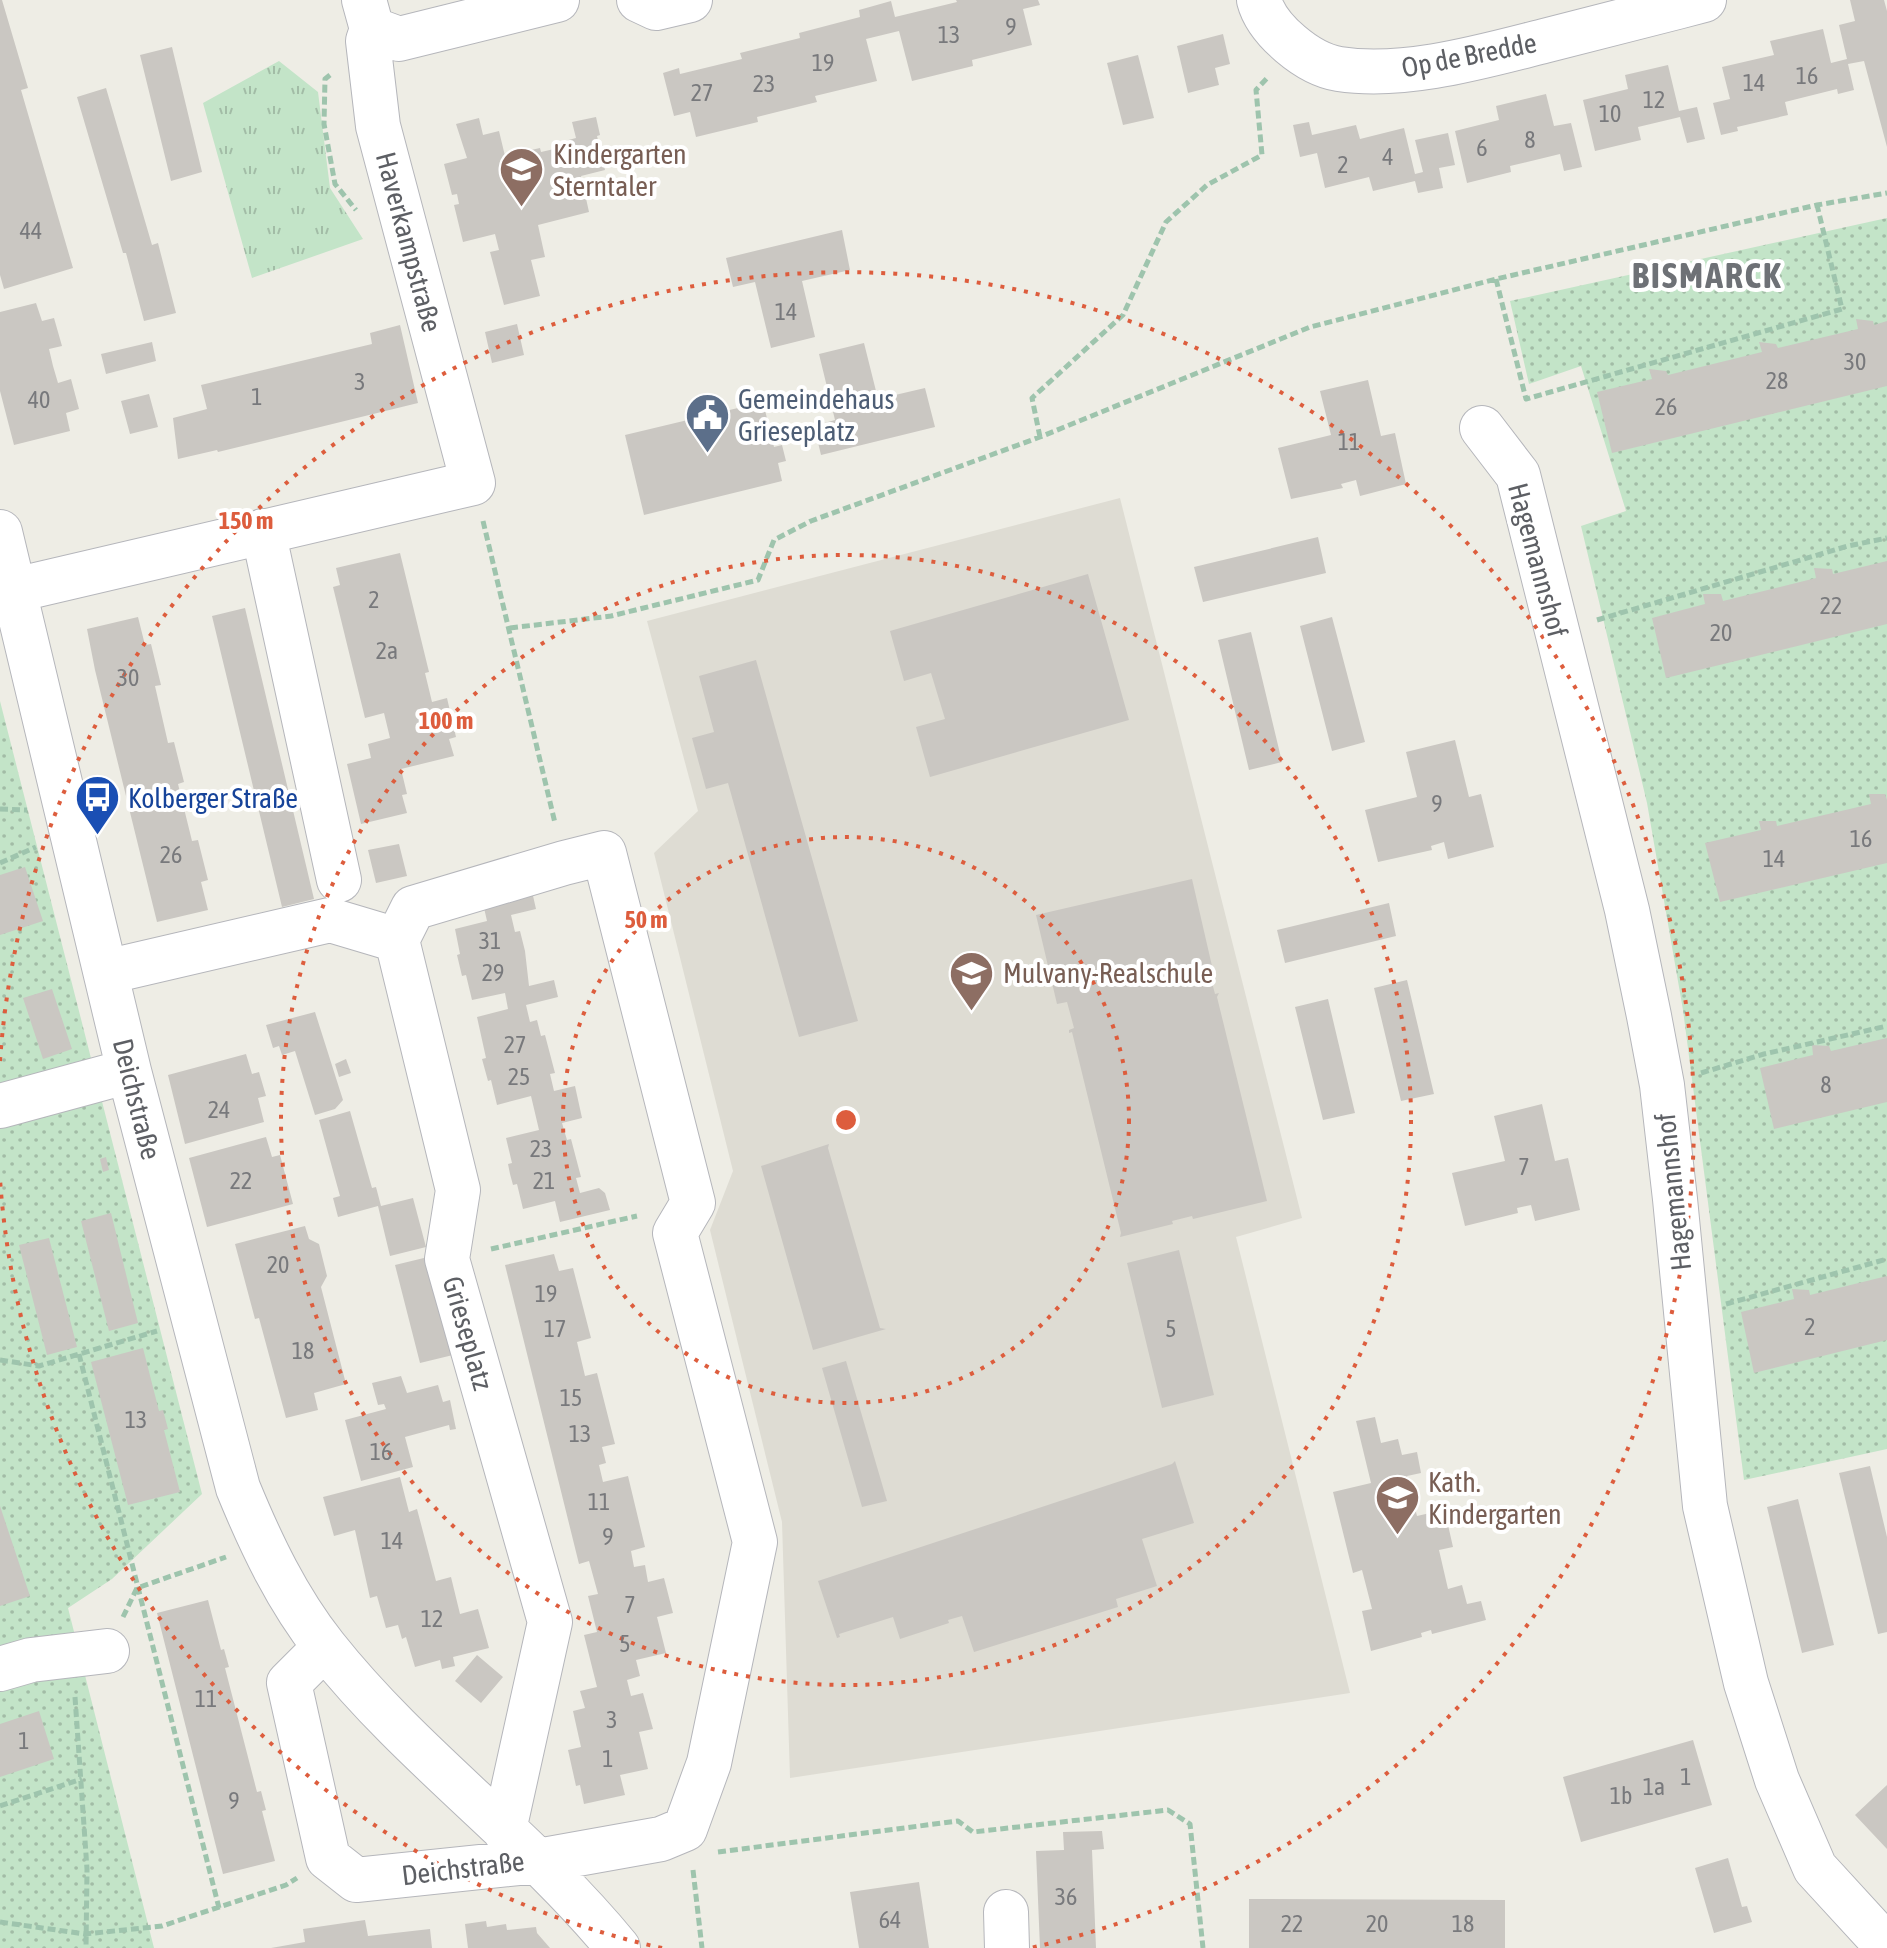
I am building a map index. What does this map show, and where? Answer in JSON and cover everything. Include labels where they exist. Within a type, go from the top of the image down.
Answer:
[{"type":"street","points":[[368,14],[399,39],[557,0]]},
{"type":"street","points":[[639,0],[656,8],[690,0]]},
{"type":"street","name":"Op de Bredde","points":[[1259,0],[1262,10],[1294,50],[1335,69],[1380,72],[1471,60],[1704,0]]},
{"type":"street","name":"Haverkampstraße","points":[[368,14],[368,41],[378,126],[473,483]]},
{"type":"street","name":"Hagemannshof","points":[[1482,428],[1518,475],[1627,910],[1662,1085],[1705,1506],[1746,1683],[1777,1780],[1815,1868],[1881,1942]]},
{"type":"street","points":[[15,590],[473,483]]},
{"type":"street","points":[[263,531],[339,880]]},
{"type":"street","name":"Deichstraße","points":[[0,532],[129,1071],[238,1488],[261,1545],[325,1647],[397,1727],[538,1861]]},
{"type":"street","points":[[106,972],[330,920],[397,940],[413,908],[604,853],[693,1203],[675,1233],[755,1542],[709,1763],[685,1829],[661,1839],[538,1861]]},
{"type":"street","name":"Grieseplatz","points":[[397,940],[458,1190],[447,1259],[550,1622],[504,1830]]},
{"type":"street","points":[[0,1106],[129,1071]]},
{"type":"street","points":[[325,1647],[289,1683],[328,1858]]},
{"type":"street","points":[[0,1669],[31,1660],[89,1653]]},
{"type":"street","name":"Deichstraße","points":[[328,1858],[356,1880],[538,1861]]},
{"type":"street","points":[[538,1861],[590,1914],[618,1948]]},
{"type":"path","points":[[1040,437],[1032,398],[1123,315],[1166,222],[1207,185],[1262,155],[1256,90],[1294,50]]},
{"type":"path","points":[[510,628],[611,616],[758,580],[774,540],[811,521],[1040,437],[1310,327],[1496,279],[1817,205],[1887,193]]},
{"type":"path","points":[[1496,279],[1526,399],[1842,309],[1817,205]]},
{"type":"path","points":[[473,483],[564,863]]},
{"type":"path","points":[[1557,632],[1848,546],[1887,538]]},
{"type":"path","points":[[1662,1085],[1764,1054],[1887,1026]]},
{"type":"path","points":[[447,1259],[693,1203]]},
{"type":"path","points":[[1685,1316],[1887,1259]]},
{"type":"path","points":[[0,1360],[39,1366],[194,1320]]},
{"type":"path","points":[[79,1354],[219,1908]]},
{"type":"path","points":[[86,1948],[87,1869],[82,1779],[89,1653],[137,1588],[261,1545]]},
{"type":"path","points":[[0,1806],[82,1779]]},
{"type":"path","points":[[707,1853],[958,1821],[973,1832],[1168,1810],[1190,1824],[1203,1948]]},
{"type":"path","points":[[691,1855],[702,1948]]},
{"type":"path","points":[[0,1922],[85,1934],[162,1926],[286,1885],[328,1858]]},
{"type":"shaded area","name":"Mulvany-Realschule","points":[[1120,498],[1302,1218],[1236,1237],[1350,1693],[790,1778],[782,1522],[710,1230],[733,1171],[654,853],[698,811],[647,621]]},
{"type":"green space","points":[[279,61],[318,92],[330,188],[363,239],[252,278],[203,103]]},
{"type":"green space","points":[[1887,218],[1887,1449],[1744,1480],[1683,1010],[1647,803],[1581,526],[1626,511],[1581,366],[1529,384],[1510,301]]},
{"type":"green space","points":[[0,701],[202,1494],[112,1579],[68,1608],[154,1948],[0,1948]]},
{"type":"building","points":[[0,0],[28,88],[21,90],[73,268],[4,289],[0,275]]},
{"type":"building","points":[[956,0],[1038,0],[1040,5],[1023,9],[1032,45],[972,60],[973,66],[912,81],[899,31],[866,39],[877,81],[815,96],[817,102],[757,117],[758,122],[696,137],[690,112],[674,116],[663,73],[679,68],[680,74],[742,59],[740,53],[800,38],[799,33],[860,17],[859,10],[891,1],[895,17]]},
{"type":"building","points":[[1850,0],[1884,0],[1887,11],[1887,147],[1864,61],[1848,64],[1854,90],[1838,94],[1837,89],[1785,102],[1788,115],[1737,127],[1738,131],[1721,135],[1713,103],[1730,99],[1722,67],[1774,55],[1770,41],[1823,29],[1831,63],[1847,59],[1839,25],[1855,21]]},
{"type":"building","points":[[1223,34],[1230,64],[1215,68],[1219,85],[1188,93],[1177,46]]},
{"type":"building","points":[[172,47],[202,172],[171,181],[140,55]]},
{"type":"building","points":[[1138,55],[1154,118],[1123,125],[1107,63]]},
{"type":"building","points":[[1668,65],[1679,111],[1697,107],[1705,139],[1687,143],[1680,117],[1638,127],[1641,140],[1595,151],[1583,100],[1628,89],[1625,75]]},
{"type":"building","points":[[106,88],[152,245],[158,243],[176,313],[144,321],[77,97]]},
{"type":"building","points":[[1546,94],[1554,126],[1571,123],[1582,167],[1564,171],[1560,154],[1510,166],[1511,172],[1467,183],[1455,131],[1499,120],[1496,106]]},
{"type":"building","name":"Kindergarten Sterntaler","points":[[596,117],[605,170],[581,176],[589,212],[538,225],[545,257],[531,260],[540,296],[504,305],[490,252],[499,250],[495,234],[463,242],[454,205],[459,204],[457,194],[452,195],[444,164],[467,158],[456,124],[479,118],[483,135],[499,131],[505,156],[540,148],[541,152],[563,147],[561,142],[576,138],[572,122]]},
{"type":"building","points":[[1309,122],[1312,135],[1356,125],[1360,139],[1404,128],[1415,174],[1423,172],[1415,140],[1448,133],[1455,165],[1439,168],[1443,188],[1418,193],[1415,181],[1373,191],[1369,177],[1325,188],[1317,153],[1300,157],[1293,125]]},
{"type":"building","points":[[842,230],[850,270],[802,281],[815,337],[771,348],[755,282],[733,287],[726,258]]},
{"type":"building","points":[[36,303],[42,321],[54,318],[62,346],[49,349],[53,366],[58,383],[71,379],[79,409],[66,413],[70,431],[14,445],[0,391],[0,312]]},
{"type":"building","points":[[1856,319],[1873,321],[1874,325],[1887,321],[1887,386],[1612,453],[1597,392],[1652,379],[1649,369],[1666,371],[1668,375],[1762,352],[1759,342],[1776,344],[1778,348],[1858,329]]},
{"type":"building","points":[[517,324],[524,355],[492,363],[485,332]]},
{"type":"building","points":[[400,325],[418,403],[178,459],[173,418],[207,409],[201,385],[372,344],[370,333]]},
{"type":"building","points":[[152,342],[156,361],[106,374],[101,354]]},
{"type":"building","points":[[864,343],[878,399],[925,388],[935,427],[821,455],[814,426],[835,420],[819,354]]},
{"type":"building","points":[[1368,380],[1381,436],[1395,433],[1406,484],[1360,496],[1356,480],[1341,484],[1343,488],[1291,499],[1278,448],[1331,435],[1320,391]]},
{"type":"building","points":[[149,394],[158,427],[130,434],[121,401]]},
{"type":"building","name":"Gemeindehaus Grieseplatz","points":[[763,402],[774,447],[782,445],[786,461],[778,463],[782,481],[644,515],[625,435]]},
{"type":"building","points":[[1318,537],[1326,573],[1203,602],[1194,567]]},
{"type":"building","points":[[400,553],[429,672],[425,673],[432,702],[447,698],[456,737],[449,739],[454,756],[401,769],[407,794],[402,795],[407,813],[361,824],[347,764],[371,758],[368,744],[390,738],[384,713],[365,718],[333,587],[340,585],[336,568]]},
{"type":"building","points":[[1887,561],[1887,624],[1666,678],[1652,618],[1705,604],[1703,594],[1721,594],[1723,601],[1816,578],[1814,568],[1832,569],[1833,574]]},
{"type":"building","points":[[1088,574],[1129,720],[930,777],[916,727],[945,719],[931,673],[904,681],[890,631]]},
{"type":"building","points":[[245,608],[314,899],[282,907],[212,616]]},
{"type":"building","points":[[138,617],[145,645],[151,644],[161,685],[155,686],[168,743],[174,742],[184,782],[178,784],[192,841],[198,840],[208,880],[201,882],[208,910],[157,922],[87,629]]},
{"type":"building","points":[[1332,617],[1365,742],[1332,751],[1300,626]]},
{"type":"building","points":[[1251,632],[1282,762],[1249,770],[1218,640]]},
{"type":"building","points":[[756,660],[858,1021],[799,1037],[728,783],[706,789],[692,738],[714,732],[699,676]]},
{"type":"building","points":[[1455,740],[1469,797],[1481,794],[1494,847],[1448,859],[1444,842],[1431,846],[1432,850],[1378,862],[1365,810],[1417,797],[1406,752]]},
{"type":"building","points":[[1869,794],[1885,794],[1887,800],[1887,863],[1720,902],[1705,843],[1761,830],[1759,821],[1776,821],[1777,826],[1871,804]]},
{"type":"building","points":[[399,844],[407,876],[376,883],[368,850]]},
{"type":"building","points":[[25,867],[43,921],[0,935],[0,875]]},
{"type":"building","points":[[1192,879],[1212,966],[1208,967],[1215,994],[1219,993],[1217,997],[1267,1201],[1193,1219],[1192,1216],[1120,1237],[1072,1032],[1069,1033],[1074,1028],[1067,1002],[1057,1004],[1036,915]]},
{"type":"building","points":[[531,887],[536,909],[511,915],[515,932],[520,931],[529,986],[554,980],[558,997],[526,1005],[530,1022],[537,1020],[541,1036],[545,1035],[555,1073],[550,1074],[554,1091],[575,1086],[582,1118],[562,1123],[567,1140],[571,1139],[581,1177],[576,1178],[580,1193],[599,1188],[605,1193],[610,1210],[560,1222],[555,1201],[523,1209],[517,1184],[513,1185],[510,1174],[508,1164],[512,1163],[506,1138],[539,1130],[531,1096],[497,1105],[482,1059],[486,1058],[477,1017],[508,1009],[505,993],[472,1000],[457,955],[460,954],[455,929],[487,921],[482,899]]},
{"type":"building","points":[[1389,903],[1396,936],[1285,963],[1277,930]]},
{"type":"building","points":[[1407,980],[1434,1094],[1401,1101],[1374,988]]},
{"type":"building","points":[[52,989],[72,1049],[43,1059],[23,998]]},
{"type":"building","points":[[1328,999],[1355,1113],[1323,1120],[1295,1007]]},
{"type":"building","points":[[315,1012],[343,1100],[335,1109],[315,1115],[295,1051],[282,1055],[279,1046],[273,1048],[266,1025]]},
{"type":"building","points":[[1887,1038],[1887,1102],[1774,1129],[1760,1068],[1813,1055],[1812,1045],[1829,1046],[1831,1051]]},
{"type":"building","points":[[246,1054],[252,1074],[259,1072],[266,1096],[258,1098],[264,1122],[185,1144],[168,1075]]},
{"type":"building","points":[[346,1059],[351,1073],[339,1077],[335,1064]]},
{"type":"building","points":[[1542,1104],[1555,1161],[1568,1158],[1580,1210],[1535,1221],[1531,1205],[1517,1208],[1518,1213],[1465,1226],[1452,1173],[1505,1161],[1494,1116]]},
{"type":"building","points":[[350,1111],[372,1188],[376,1187],[381,1206],[413,1198],[426,1247],[390,1256],[378,1206],[338,1217],[333,1198],[340,1196],[319,1120]]},
{"type":"building","points":[[266,1137],[272,1157],[280,1155],[293,1204],[207,1227],[189,1158]]},
{"type":"building","points":[[829,1144],[880,1328],[886,1329],[813,1350],[761,1166]]},
{"type":"building","points":[[106,1157],[109,1170],[103,1172],[100,1159]]},
{"type":"building","points":[[111,1213],[138,1323],[109,1331],[81,1221]]},
{"type":"building","points":[[305,1226],[309,1239],[319,1244],[327,1276],[321,1287],[346,1384],[314,1393],[318,1410],[286,1418],[235,1244]]},
{"type":"building","points":[[49,1238],[77,1347],[47,1355],[19,1245]]},
{"type":"building","points":[[1179,1250],[1214,1395],[1162,1408],[1127,1263]]},
{"type":"building","points":[[554,1254],[559,1271],[573,1268],[591,1338],[577,1342],[585,1376],[597,1373],[615,1444],[602,1447],[606,1463],[599,1465],[603,1482],[628,1476],[645,1547],[631,1551],[634,1567],[645,1565],[648,1582],[664,1578],[673,1613],[657,1617],[666,1653],[636,1660],[640,1676],[627,1680],[631,1696],[643,1693],[653,1729],[639,1732],[648,1769],[620,1775],[625,1795],[584,1804],[580,1785],[576,1786],[568,1750],[581,1747],[573,1711],[585,1708],[580,1691],[597,1687],[584,1635],[597,1632],[588,1596],[598,1594],[589,1561],[579,1564],[505,1265]]},
{"type":"building","points":[[428,1257],[453,1355],[420,1363],[395,1265]]},
{"type":"building","points":[[1887,1276],[1887,1340],[1754,1373],[1741,1312],[1794,1299],[1792,1289],[1809,1290],[1810,1295]]},
{"type":"building","points":[[143,1348],[159,1411],[163,1410],[168,1429],[164,1430],[180,1492],[128,1505],[91,1362]]},
{"type":"building","points":[[846,1361],[887,1501],[862,1507],[822,1368]]},
{"type":"building","points":[[401,1376],[407,1393],[438,1385],[443,1402],[450,1400],[456,1429],[450,1430],[449,1425],[405,1437],[413,1467],[361,1481],[345,1420],[386,1409],[384,1404],[378,1405],[372,1383]]},
{"type":"building","name":"Kath. Kindergarten","points":[[1375,1417],[1381,1443],[1398,1439],[1402,1455],[1417,1452],[1421,1473],[1407,1476],[1417,1516],[1430,1513],[1434,1528],[1448,1525],[1453,1547],[1439,1550],[1448,1589],[1462,1585],[1467,1604],[1481,1601],[1486,1620],[1432,1634],[1431,1630],[1421,1633],[1422,1637],[1371,1651],[1362,1611],[1372,1609],[1362,1570],[1353,1573],[1333,1492],[1371,1483],[1356,1421]]},
{"type":"building","points":[[1175,1461],[1194,1523],[1142,1539],[1157,1586],[1116,1599],[1118,1607],[974,1652],[962,1616],[900,1639],[893,1617],[839,1634],[837,1638],[818,1581]]},
{"type":"building","points":[[1870,1466],[1887,1537],[1887,1632],[1878,1634],[1839,1473]]},
{"type":"building","points":[[400,1477],[409,1512],[417,1509],[436,1581],[451,1577],[460,1614],[478,1609],[489,1648],[453,1657],[455,1666],[442,1669],[440,1660],[415,1667],[406,1637],[402,1639],[398,1625],[386,1628],[377,1596],[370,1598],[355,1530],[334,1536],[323,1497]]},
{"type":"building","points":[[1798,1499],[1834,1645],[1802,1653],[1767,1507]]},
{"type":"building","points":[[0,1506],[30,1596],[0,1606]]},
{"type":"building","points":[[208,1600],[221,1650],[224,1649],[229,1667],[225,1668],[257,1792],[261,1791],[266,1810],[262,1811],[275,1861],[223,1874],[157,1613]]},
{"type":"building","points":[[477,1655],[503,1677],[481,1703],[455,1681]]},
{"type":"building","points":[[39,1711],[54,1759],[0,1777],[0,1724]]},
{"type":"building","points":[[1693,1740],[1712,1805],[1581,1842],[1563,1777]]},
{"type":"building","points":[[1887,1785],[1887,1849],[1855,1815]]},
{"type":"building","points":[[1102,1831],[1104,1849],[1092,1850],[1096,1948],[1040,1948],[1036,1851],[1064,1850],[1063,1832]]},
{"type":"building","points":[[1728,1858],[1742,1907],[1747,1906],[1752,1922],[1714,1933],[1695,1868]]},
{"type":"building","points":[[919,1882],[929,1948],[859,1948],[850,1892]]},
{"type":"building","points":[[1249,1899],[1505,1900],[1505,1948],[1249,1948]]},
{"type":"building","points":[[365,1920],[368,1936],[430,1929],[432,1948],[271,1948],[305,1942],[303,1929]]},
{"type":"building","points":[[486,1921],[487,1927],[506,1924],[507,1930],[536,1927],[537,1933],[550,1948],[468,1948],[465,1924]]},
{"type":"place","name":"Kindergarten Sterntaler","points":[[522,209]]},
{"type":"place","name":"Gemeindehaus Grieseplatz","points":[[707,454]]},
{"type":"place","name":"Kolberger Straße","points":[[97,837]]},
{"type":"place","name":"Mulvany-Realschule","points":[[972,1012]]},
{"type":"place","name":"Kath. Kindergarten","points":[[1397,1537]]},
{"type":"district","name":"BISMARCK","points":[[1707,275]]}]
